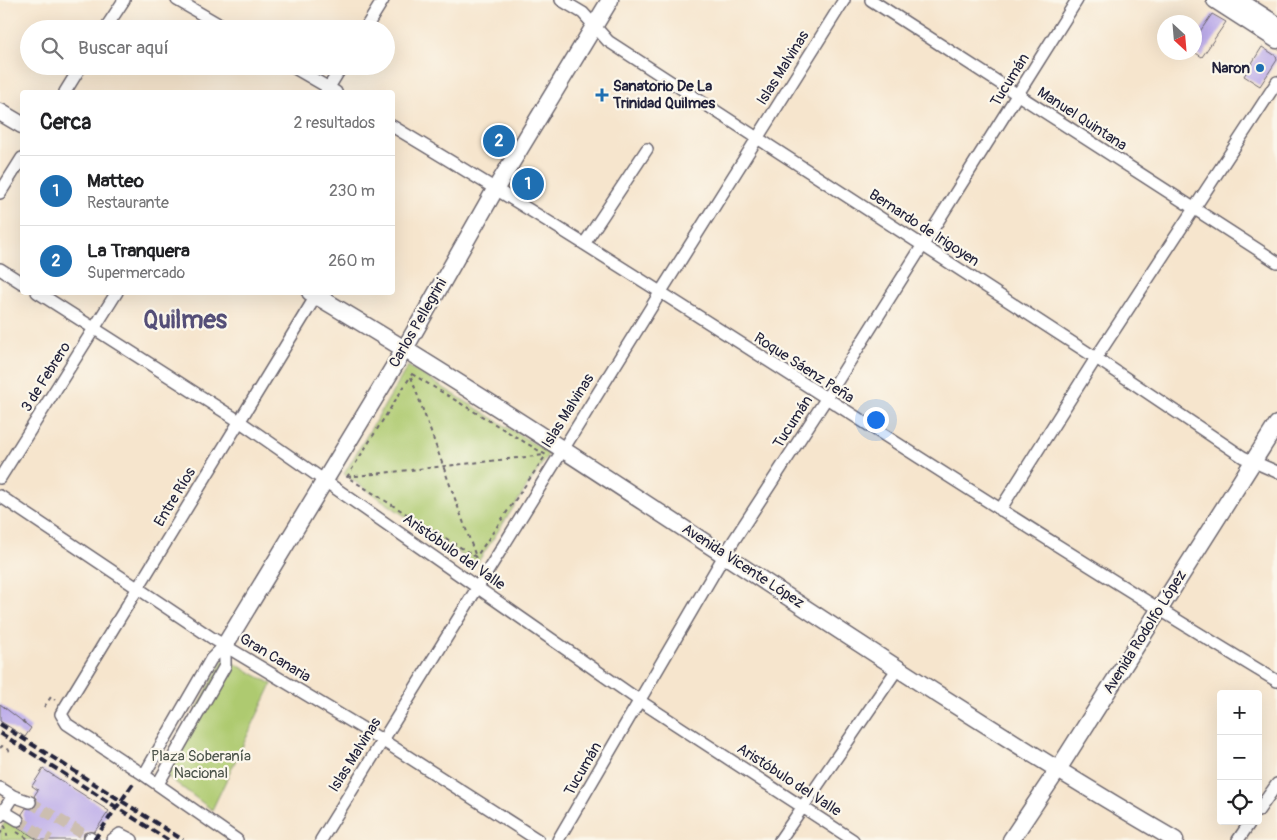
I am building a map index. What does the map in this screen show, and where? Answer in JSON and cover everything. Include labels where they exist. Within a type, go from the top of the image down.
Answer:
[{"type":"main road","name":"Carlos Pellegrini","points":[[226,645],[404,350],[496,188],[610,0]]},
{"type":"main road","points":[[1214,0],[1277,40]]},
{"type":"main road","points":[[1238,0],[1277,25]]},
{"type":"main road","points":[[0,112],[20,124]]},
{"type":"main road","name":"Avenida Vicente López","points":[[315,295],[562,450],[1057,771],[1175,840]]},
{"type":"main road","name":"Avenida Rodolfo López","points":[[1011,840],[1057,771],[1277,424]]},
{"type":"street","points":[[111,20],[124,0]]},
{"type":"street","points":[[177,0],[211,20]]},
{"type":"street","points":[[371,20],[383,0]]},
{"type":"street","name":"Bernardo de Irigoyen","points":[[561,0],[583,14],[608,41],[1253,462],[1277,472]]},
{"type":"street","name":"Islas Malvinas","points":[[321,840],[562,450],[844,0]]},
{"type":"street","name":"Manuel Quintana","points":[[870,0],[1193,210],[1277,262]]},
{"type":"street","name":"Tucumán","points":[[558,840],[724,554],[826,399],[921,245],[1018,96],[1077,0]]},
{"type":"street","points":[[66,90],[75,75]]},
{"type":"street","points":[[305,75],[328,90]]},
{"type":"street","points":[[330,90],[338,75]]},
{"type":"street","points":[[1000,510],[1096,358],[1277,82]]},
{"type":"street","name":"Roque Sáenz Peña","points":[[395,128],[496,188],[1000,510],[1159,610],[1277,681]]},
{"type":"street","points":[[584,244],[647,148]]},
{"type":"street","points":[[0,193],[20,161]]},
{"type":"street","points":[[0,269],[20,283]]},
{"type":"street","name":"Aristóbulo del Valle","points":[[41,295],[239,421],[640,701],[853,840]]},
{"type":"street","name":"3 de Febrero","points":[[0,478],[115,295]]},
{"type":"street","name":"Entre Ríos","points":[[144,775],[66,724],[61,714],[239,421],[312,295]]},
{"type":"street","name":"Gran Canaria","points":[[0,496],[226,645],[382,740],[538,840]]},
{"type":"street","name":"Carlos Pellegrini","points":[[144,775],[211,659],[226,645]]},
{"type":"street","name":"Carlos Pellegrini","points":[[158,784],[225,666],[226,645]]},
{"type":"street","points":[[780,840],[898,668]]},
{"type":"street","points":[[144,775],[237,840]]},
{"type":"street","points":[[1262,805],[1277,784]]},
{"type":"street","points":[[0,788],[13,796],[30,802]]},
{"type":"street","points":[[13,796],[1,813],[18,820]]},
{"type":"street","points":[[1238,840],[1248,825]]},
{"type":"street","points":[[116,837],[132,840]]},
{"type":"path","points":[[347,477],[412,374],[546,455]]},
{"type":"path","points":[[411,377],[476,557]]},
{"type":"path","points":[[347,477],[546,455]]},
{"type":"path","points":[[476,557],[546,455]]},
{"type":"path","points":[[347,477],[476,557]]},
{"type":"path","points":[[44,707],[51,697]]},
{"type":"path","points":[[22,721],[26,724]]},
{"type":"path","points":[[0,748],[2,746],[10,751]]},
{"type":"green space","points":[[408,366],[549,453],[476,565],[344,474]]},
{"type":"green space","name":"Plaza Soberanía Nacional","points":[[224,658],[272,684],[212,810],[163,773]]},
{"type":"green space","points":[[6,821],[37,840],[0,840],[0,830]]},
{"type":"building","points":[[1212,14],[1226,22],[1202,57],[1202,28]]},
{"type":"building","name":"Naron","points":[[1262,47],[1276,56],[1277,60],[1260,86],[1244,76]]},
{"type":"building","points":[[0,704],[31,728],[25,737],[0,721]]},
{"type":"building","points":[[43,769],[109,811],[94,832],[84,833],[83,840],[38,840],[18,827],[25,823],[22,814],[26,808],[32,809],[37,805],[37,800],[34,796],[38,790],[32,786]]},
{"type":"tunnel","points":[[30,802],[90,838]]},
{"type":"tunnel","points":[[18,820],[50,840]]},
{"type":"railway","points":[[0,724],[183,840]]},
{"type":"railway","points":[[0,733],[168,840]]},
{"type":"railway","points":[[94,840],[135,781]]},
{"type":"place","name":"Naron","points":[[1260,68]]},
{"type":"place","name":"Sanatorio De La Trinidad Quilmes","points":[[602,95]]},
{"type":"place","name":"La Tranquera","points":[[499,141]]},
{"type":"place","name":"Matteo","points":[[528,184]]},
{"type":"district","name":"Quilmes","points":[[185,320]]}]
